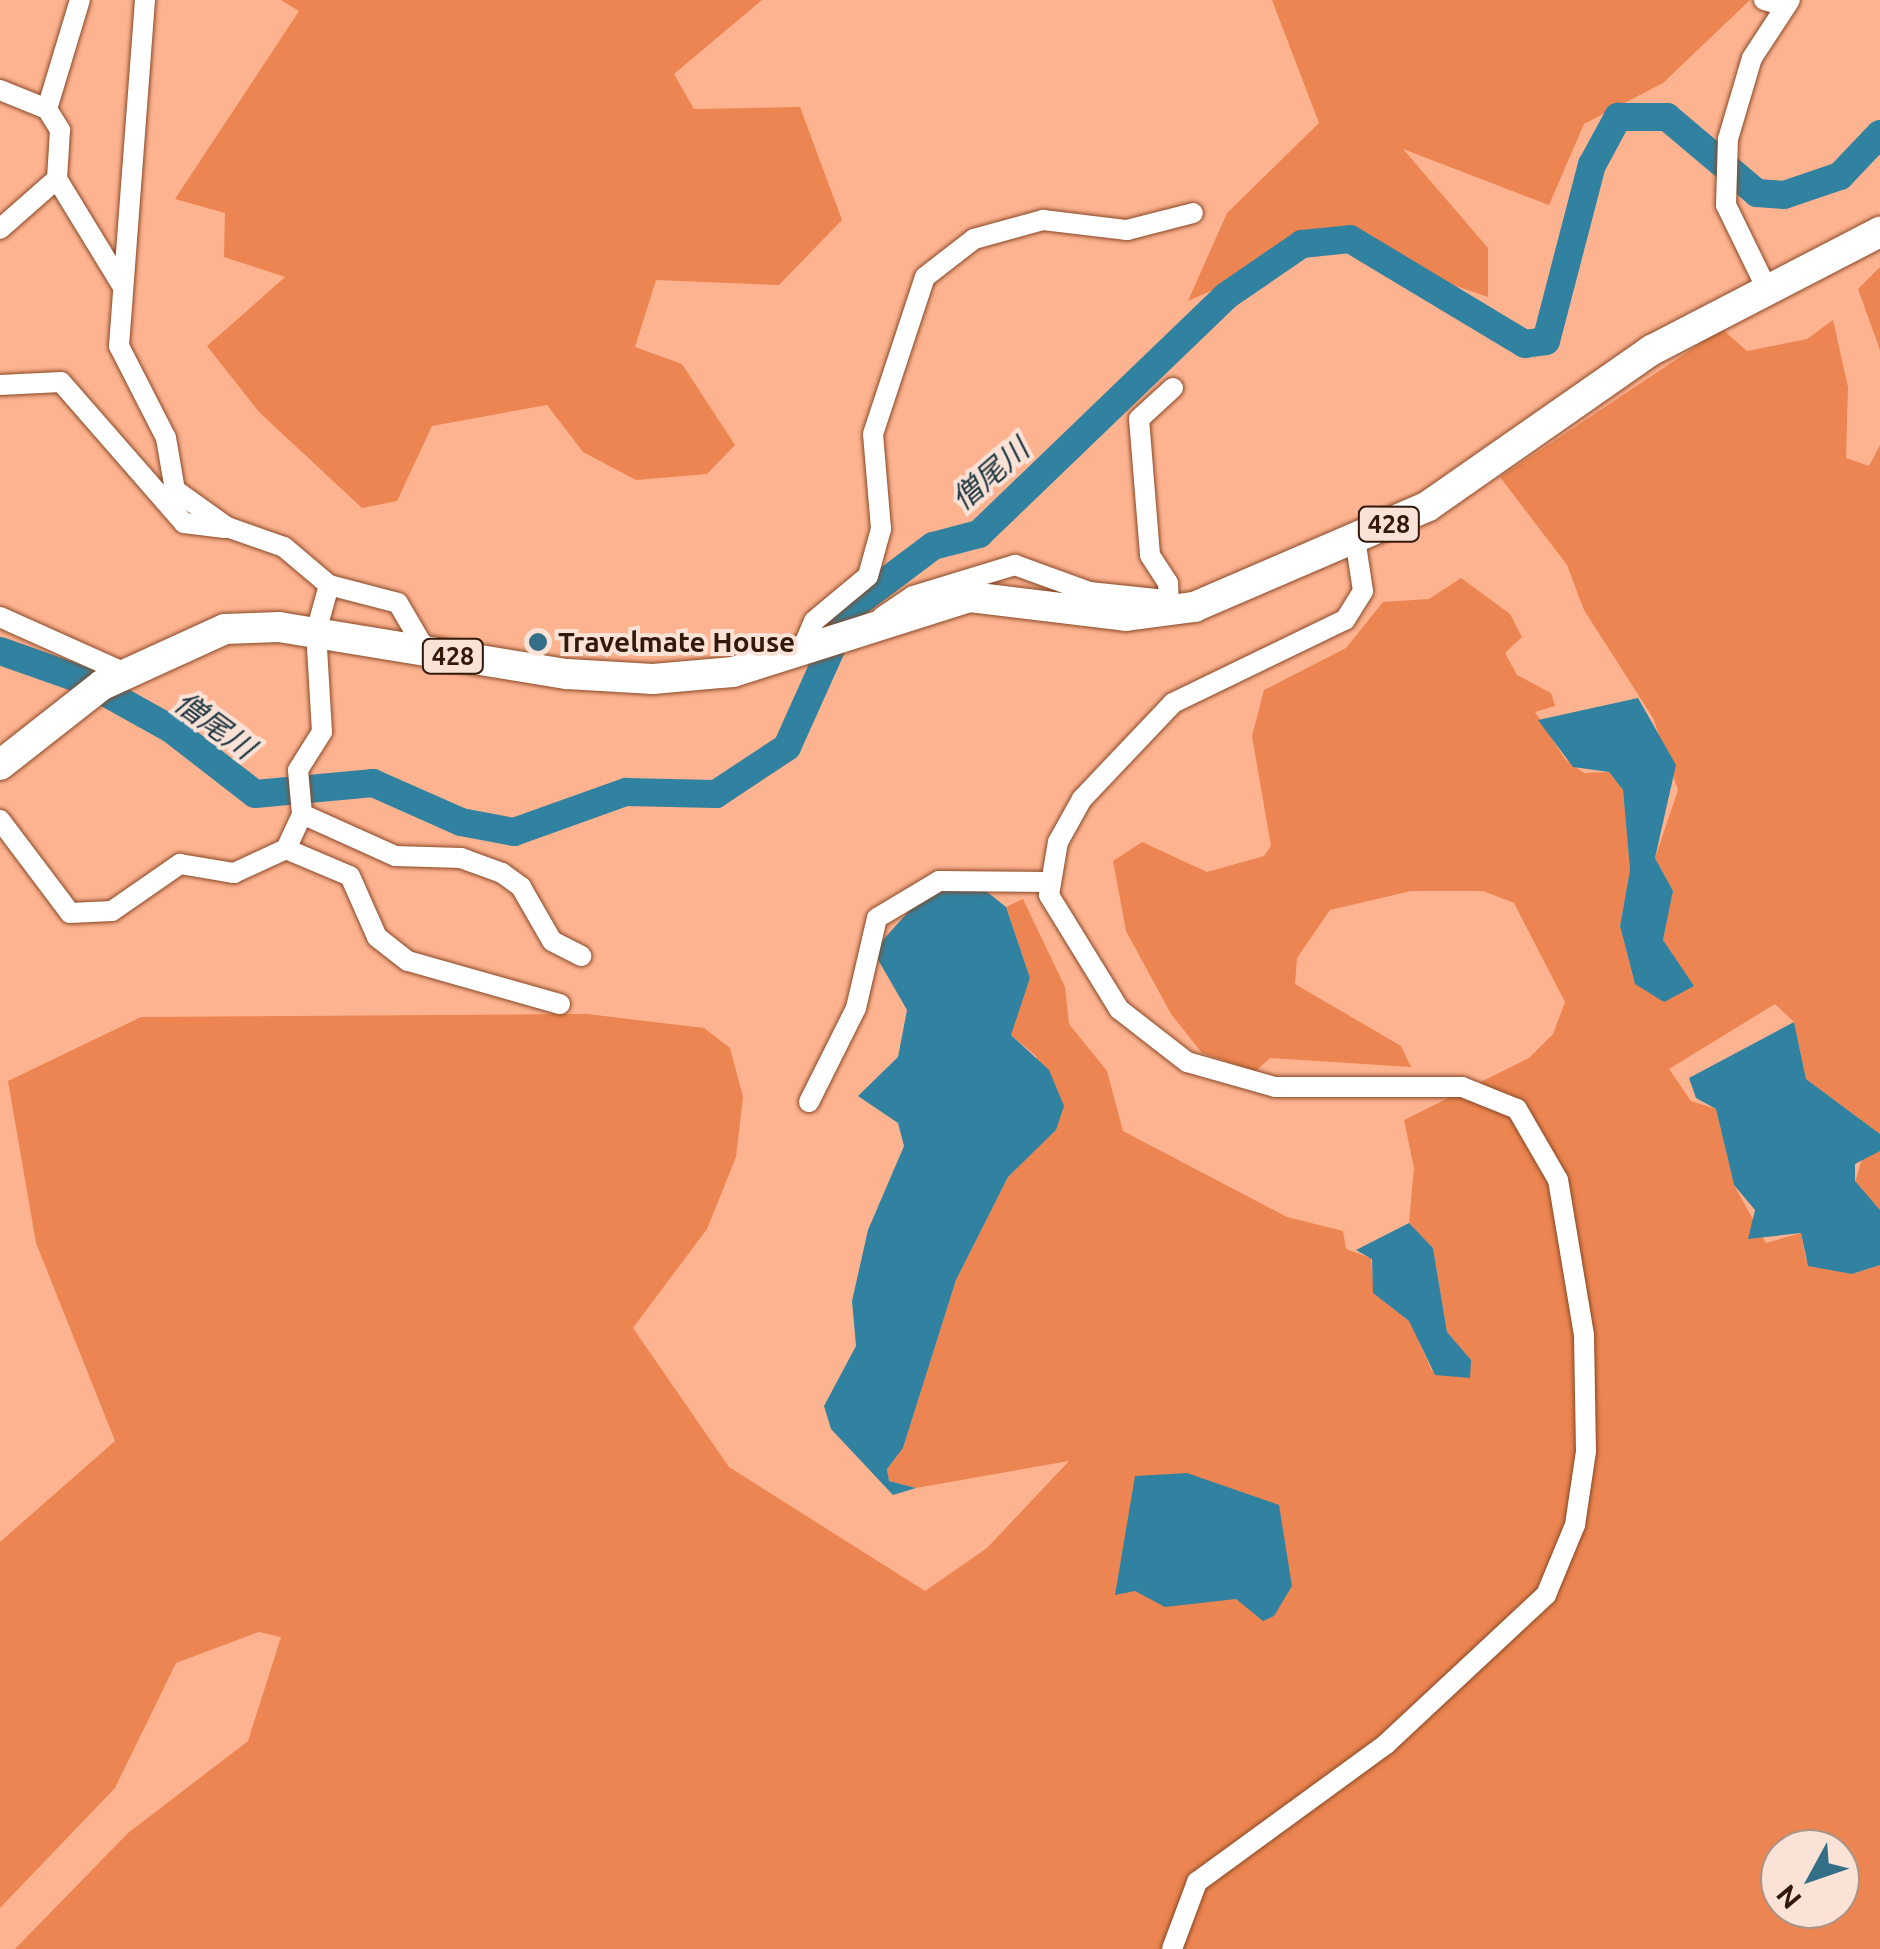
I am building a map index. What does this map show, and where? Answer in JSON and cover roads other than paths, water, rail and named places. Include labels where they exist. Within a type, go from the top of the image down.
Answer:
[{"type":"highway","name":"428","points":[[0,766],[101,685],[224,629],[316,632],[426,651],[653,679],[733,672],[879,620],[970,597],[1126,616],[1168,606],[1355,539],[1492,468],[1652,350],[1765,285],[1880,232]]},
{"type":"street","points":[[47,109],[80,0]]},
{"type":"street","points":[[146,0],[119,346],[166,438],[175,490],[227,527]]},
{"type":"street","points":[[1765,285],[1726,205],[1732,109],[1780,2]]},
{"type":"street","points":[[0,90],[47,109],[60,130],[56,179],[123,286]]},
{"type":"street","points":[[0,230],[56,179]]},
{"type":"street","points":[[819,641],[814,621],[868,576],[881,529],[873,434],[925,277],[974,239],[1043,220],[1127,230],[1193,213]]},
{"type":"street","points":[[0,385],[61,382],[184,522],[227,527],[284,547],[329,585],[398,603],[426,651]]},
{"type":"street","points":[[1168,606],[1150,555],[1139,419],[1173,388]]},
{"type":"street","points":[[1172,1949],[1197,1882],[1386,1744],[1546,1595],[1576,1525],[1584,1336],[1558,1180],[1517,1109],[1462,1087],[1275,1087],[1187,1062],[1120,1009],[1056,914],[1050,882],[1082,800],[1174,703],[1345,620],[1363,590],[1355,539]]},
{"type":"street","points":[[0,820],[58,901],[82,916],[112,911],[169,868],[234,873],[286,850],[302,814],[298,770],[322,732],[316,632],[329,585]]},
{"type":"street","points":[[0,616],[101,685]]},
{"type":"street","points":[[302,814],[395,856],[462,858],[502,873],[521,887],[552,941],[580,956]]},
{"type":"street","points":[[286,850],[350,876],[378,937],[408,961],[560,1004]]},
{"type":"street","points":[[809,1102],[856,1008],[877,918],[940,880],[1050,882]]},
{"type":"water","points":[[1638,698],[1676,765],[1655,858],[1673,891],[1663,940],[1694,986],[1664,1002],[1635,984],[1620,926],[1630,870],[1623,790],[1609,772],[1573,767],[1538,720]]},
{"type":"water","points":[[928,890],[986,891],[1006,907],[1030,978],[1011,1035],[1049,1070],[1064,1106],[1056,1130],[1008,1177],[956,1280],[903,1448],[887,1469],[889,1481],[916,1488],[893,1495],[831,1429],[824,1406],[856,1346],[852,1301],[868,1230],[904,1146],[898,1123],[858,1096],[898,1057],[907,1010],[873,951]]},
{"type":"water","points":[[1794,1022],[1806,1079],[1880,1134],[1880,1151],[1855,1164],[1855,1181],[1880,1210],[1880,1265],[1852,1274],[1808,1266],[1801,1233],[1748,1239],[1755,1210],[1734,1185],[1716,1109],[1696,1098],[1689,1078]]},
{"type":"water","points":[[1409,1223],[1433,1248],[1447,1332],[1471,1360],[1470,1378],[1435,1375],[1409,1321],[1373,1293],[1372,1259],[1356,1250]]},
{"type":"water","points":[[1187,1473],[1279,1505],[1292,1586],[1274,1616],[1263,1621],[1236,1599],[1165,1607],[1135,1591],[1115,1595],[1135,1476]]},
{"type":"waterway","name":"僧尾川","points":[[0,651],[85,681],[171,729],[255,794],[373,783],[461,822],[514,832],[626,792],[716,794],[787,747],[849,609],[933,546],[979,534],[1226,296],[1302,244],[1350,239],[1525,344],[1546,341],[1592,165],[1618,117],[1667,117],[1757,193],[1784,195],[1840,176],[1880,134]]},
{"type":"place","name":"Travelmate House","points":[[538,642]]}]
